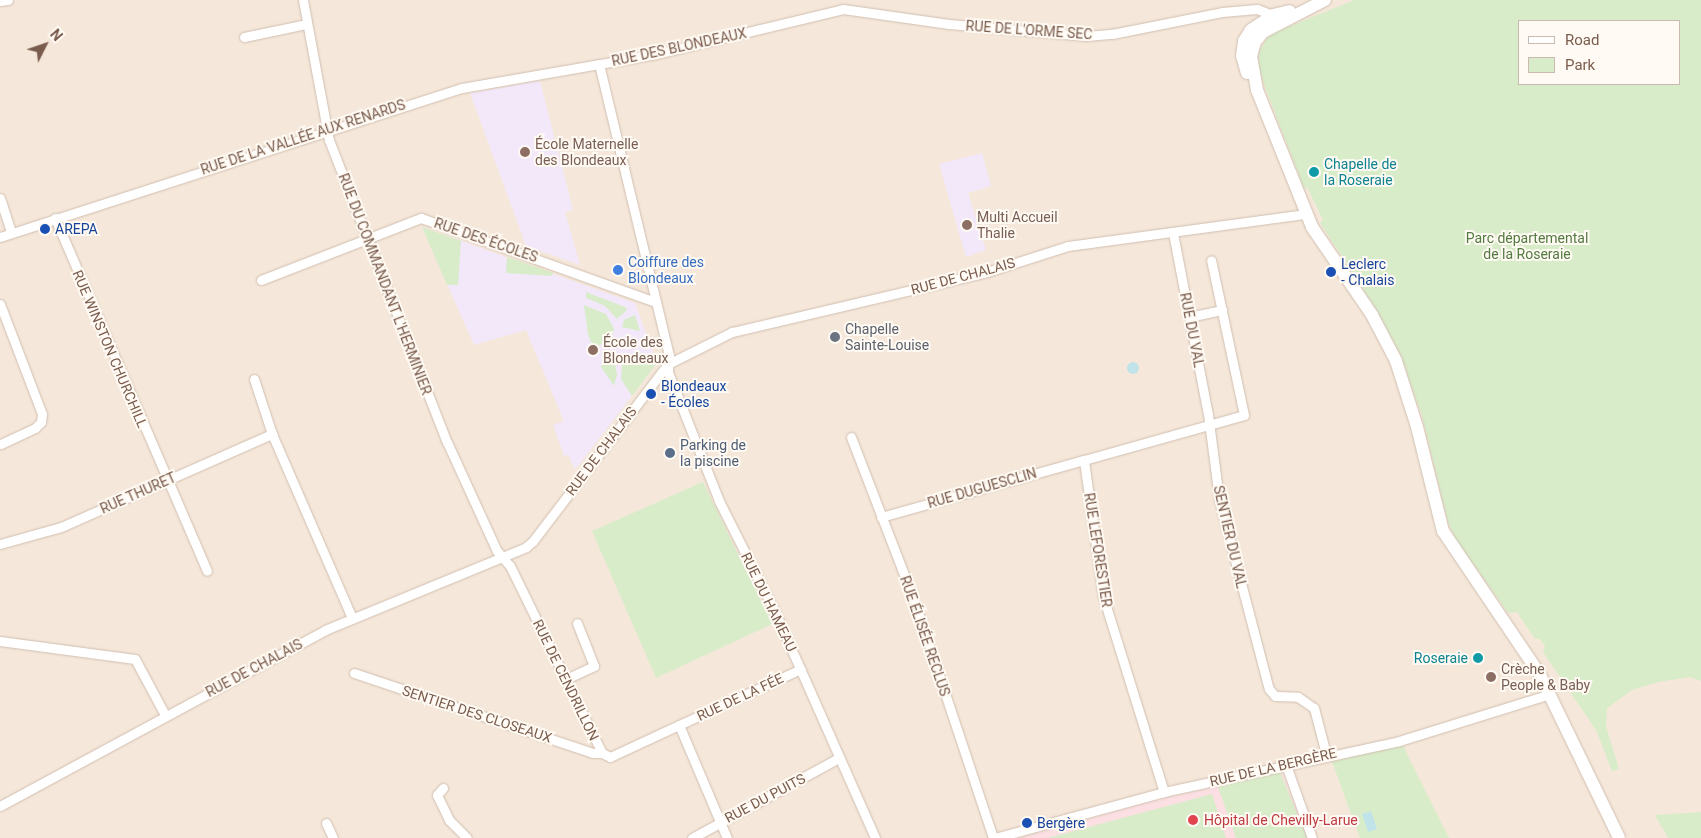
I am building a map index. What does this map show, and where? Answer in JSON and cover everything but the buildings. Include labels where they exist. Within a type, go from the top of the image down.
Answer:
[{"type":"main road","points":[[1322,1],[1273,15],[1251,30],[1244,41],[1242,56],[1306,214],[1372,315],[1396,361],[1447,540],[1526,654],[1550,694],[1619,838]]},
{"type":"main road","points":[[1257,90],[1252,69],[1255,42],[1263,32],[1322,1]]},
{"type":"street","points":[[0,2],[8,0]]},
{"type":"street","name":"RUE DU COMMANDANT L'HERMINIER","points":[[303,0],[327,130],[366,238],[446,442],[502,557]]},
{"type":"street","name":"RUE DE L'ORME SEC","points":[[844,4],[950,24],[1087,36],[1112,34],[1222,12],[1257,9],[1273,15]]},
{"type":"street","name":"RUE DES BLONDEAUX","points":[[668,364],[599,64],[656,54],[844,4]]},
{"type":"street","points":[[244,37],[306,24]]},
{"type":"street","name":"RUE DE LA VALLÉE AUX RENARDS","points":[[0,237],[462,88],[599,64]]},
{"type":"street","points":[[0,198],[12,232]]},
{"type":"street","name":"RUE DE CHALAIS","points":[[0,806],[165,715],[352,618],[502,557],[534,541],[668,364],[732,332],[978,274],[1068,246],[1306,214]]},
{"type":"street","name":"RUE WINSTON CHURCHILL","points":[[55,218],[166,480],[208,571]]},
{"type":"street","name":"RUE DES ÉCOLES","points":[[261,280],[421,218],[655,302]]},
{"type":"street","name":"RUE DU VAL","points":[[1173,233],[1209,427]]},
{"type":"street","points":[[1084,460],[1209,427],[1244,415],[1211,260]]},
{"type":"street","points":[[0,304],[42,414],[41,422],[35,428],[0,444]]},
{"type":"street","points":[[1189,317],[1222,310]]},
{"type":"street","name":"RUE DU HAMEAU","points":[[668,364],[668,372],[719,501],[801,669],[875,838]]},
{"type":"street","points":[[254,379],[272,434],[352,618]]},
{"type":"street","name":"SENTIER DU VAL","points":[[1209,427],[1219,499],[1269,689],[1275,696],[1298,697],[1314,708],[1326,754]]},
{"type":"street","name":"RUE THURET","points":[[0,544],[61,527],[272,434]]},
{"type":"street","name":"RUE ÉLISÉE RECLUS","points":[[850,437],[915,603],[994,838]]},
{"type":"street","name":"RUE DUGUESCLIN","points":[[881,517],[1084,460]]},
{"type":"street","name":"RUE LEFORESTIER","points":[[1084,460],[1103,596],[1164,792]]},
{"type":"street","name":"RUE DE CENDRILLON","points":[[502,557],[510,566],[602,753],[610,756],[679,725]]},
{"type":"street","points":[[566,679],[594,666],[577,623]]},
{"type":"street","points":[[0,641],[135,659],[165,715]]},
{"type":"street","name":"RUE DE LA FÉE","points":[[679,725],[801,669]]},
{"type":"street","name":"SENTIER DES CLOSEAUX","points":[[354,673],[593,753],[602,753]]},
{"type":"street","name":"RUE DE LA BERGÈRE","points":[[994,838],[1164,792],[1286,765],[1326,754],[1399,741],[1550,694]]},
{"type":"street","points":[[679,725],[727,838]]},
{"type":"street","name":"RUE DU PUITS","points":[[692,838],[839,758]]},
{"type":"street","points":[[1286,765],[1312,838]]},
{"type":"street","points":[[443,788],[437,795],[449,820],[467,838]]},
{"type":"street","points":[[326,823],[333,838]]},
{"type":"shaded area","points":[[0,0],[1701,0],[1701,838],[0,838]]},
{"type":"shaded area","name":"École Maternelle des Blondeaux","points":[[540,81],[573,210],[565,212],[580,265],[526,246],[470,93]]},
{"type":"shaded area","name":"Multi Accueil Thalie","points":[[982,153],[991,186],[968,193],[986,250],[966,257],[939,164]]},
{"type":"shaded area","name":"École des Blondeaux","points":[[422,227],[635,303],[657,363],[575,470],[568,455],[564,456],[553,425],[564,421],[526,330],[474,345]]},
{"type":"shaded area","name":"Hôpital de Chevilly-Larue","points":[[1281,772],[1308,838],[1021,838],[1149,802]]},
{"type":"green space","name":"Parc départemental de la Roseraie","points":[[1354,0],[1701,0],[1701,681],[1690,677],[1658,682],[1632,690],[1607,708],[1606,726],[1619,769],[1612,771],[1596,730],[1543,652],[1545,646],[1540,639],[1535,639],[1517,612],[1508,613],[1455,538],[1448,522],[1422,416],[1400,353],[1376,309],[1320,223],[1323,220],[1307,187],[1304,188],[1263,82],[1258,65],[1259,52],[1269,35]]},
{"type":"green space","points":[[422,227],[461,241],[458,285],[447,285]]},
{"type":"green space","points":[[507,257],[553,273],[552,276],[506,273]]},
{"type":"green space","points":[[586,292],[625,307],[627,310],[617,319],[605,306],[586,298]]},
{"type":"green space","points":[[584,305],[606,314],[614,329],[613,335],[597,347],[593,347],[588,335]]},
{"type":"green space","points":[[635,315],[640,331],[622,327],[624,320]]},
{"type":"green space","points":[[605,354],[614,359],[617,374],[614,386],[601,367]]},
{"type":"green space","points":[[654,354],[657,363],[632,396],[621,379],[622,365]]},
{"type":"green space","points":[[703,482],[772,624],[656,678],[592,531]]},
{"type":"green space","points":[[1402,743],[1449,838],[1360,838],[1332,762]]},
{"type":"green space","points":[[1280,772],[1307,838],[1236,838],[1218,787]]},
{"type":"green space","points":[[1212,794],[1226,838],[1048,838]]},
{"type":"green space","points":[[1701,812],[1701,838],[1668,838],[1655,815]]},
{"type":"water","points":[[1133,362],[1139,368],[1133,374],[1127,368]]},
{"type":"water","points":[[1371,811],[1377,829],[1368,832],[1362,814]]},
{"type":"place","name":"École Maternelle des Blondeaux","points":[[525,152]]},
{"type":"place","name":"Chapelle de la Roseraie","points":[[1314,172]]},
{"type":"place","name":"Multi Accueil Thalie","points":[[967,225]]},
{"type":"place","name":"AREPA","points":[[45,229]]},
{"type":"place","name":"Coiffure des Blondeaux","points":[[618,270]]},
{"type":"place","name":"Leclerc - Chalais","points":[[1331,272]]},
{"type":"place","name":"Chapelle Sainte-Louise","points":[[835,337]]},
{"type":"place","name":"École des Blondeaux","points":[[593,350]]},
{"type":"place","name":"Blondeaux - Écoles","points":[[651,394]]},
{"type":"place","name":"Parking de la piscine","points":[[670,453]]},
{"type":"place","name":"Roseraie","points":[[1478,658]]},
{"type":"place","name":"Crèche People & Baby","points":[[1491,677]]},
{"type":"place","name":"Hôpital de Chevilly-Larue","points":[[1193,820]]},
{"type":"place","name":"Bergère","points":[[1027,823]]}]
